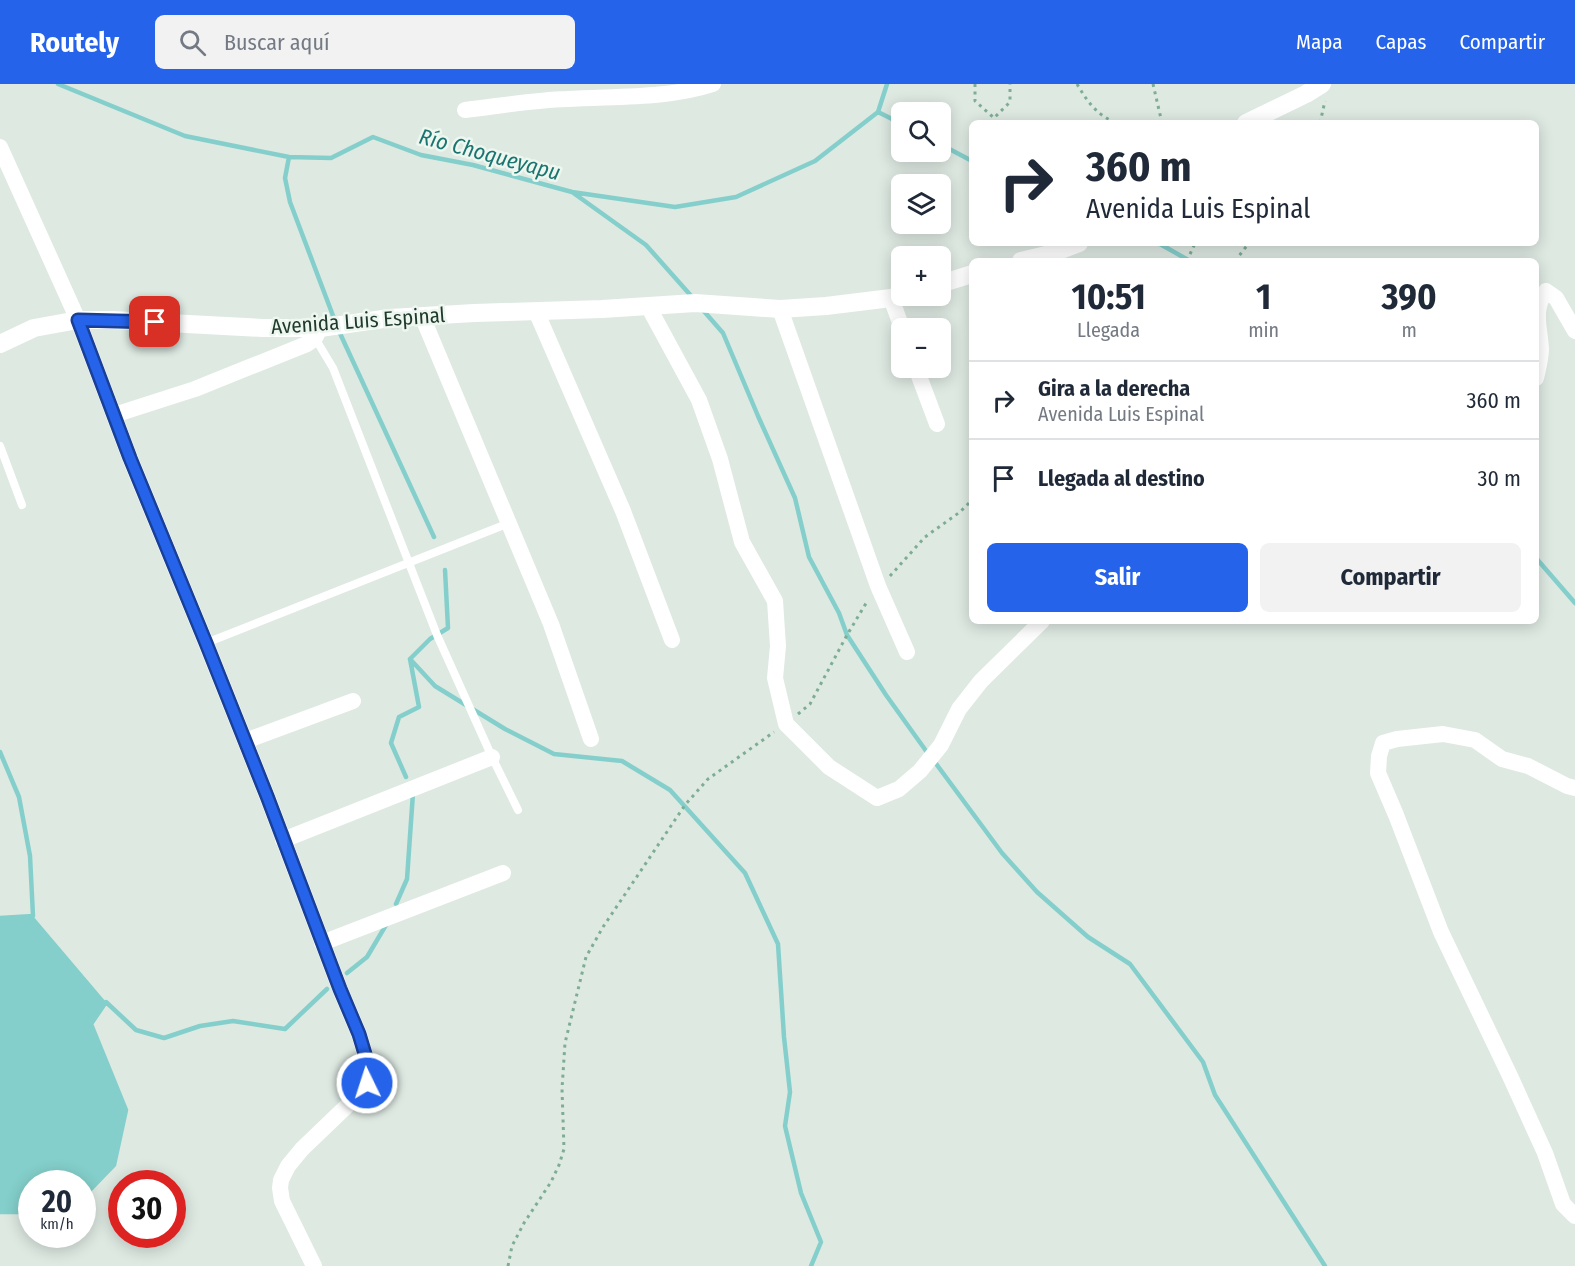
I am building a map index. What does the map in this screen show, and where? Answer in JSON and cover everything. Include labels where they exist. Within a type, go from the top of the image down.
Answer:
[{"type":"street","points":[[465,110],[563,99],[649,96],[697,89],[714,84]]},
{"type":"street","points":[[1252,120],[1323,84]]},
{"type":"street","points":[[0,147],[78,320],[284,840],[359,1034],[368,1064],[367,1083],[351,1102],[302,1149],[288,1166],[281,1180],[282,1201],[314,1266]]},
{"type":"street","points":[[1034,258],[1070,246]]},
{"type":"street","points":[[951,281],[969,275]]},
{"type":"street","points":[[1539,301],[1546,291],[1556,298],[1575,331]]},
{"type":"street","name":"Avenida Luis Espinal","points":[[0,344],[34,328],[78,320],[263,328],[317,333],[390,318],[422,316],[695,303],[780,309],[891,298]]},
{"type":"street","points":[[648,306],[699,400],[720,459],[742,542],[775,601],[778,646],[775,678],[786,724],[829,767],[877,798],[899,789],[920,771],[941,745],[959,709],[981,681],[1039,624]]},
{"type":"street","points":[[780,309],[878,586],[907,652]]},
{"type":"street","points":[[536,311],[623,511],[672,640]]},
{"type":"street","points":[[422,316],[551,624],[591,739]]},
{"type":"street","points":[[114,415],[195,389],[307,344],[317,333]]},
{"type":"street","points":[[1539,335],[1541,350],[1539,361]]},
{"type":"street","points":[[920,378],[937,424]]},
{"type":"street","points":[[245,741],[353,701]]},
{"type":"street","points":[[1575,788],[1528,766],[1502,759],[1475,740],[1443,734],[1396,739],[1383,743],[1379,756],[1378,773],[1441,932],[1545,1153],[1563,1204],[1575,1216]]},
{"type":"street","points":[[284,840],[492,757]]},
{"type":"street","points":[[322,943],[503,873]]},
{"type":"lane","points":[[317,333],[333,368],[437,635],[518,810]]},
{"type":"lane","points":[[0,446],[22,505]]},
{"type":"lane","points":[[206,643],[509,523]]},
{"type":"path","points":[[975,84],[975,101],[994,118],[1010,102],[1010,84]]},
{"type":"path","points":[[1077,84],[1089,105],[1107,120]]},
{"type":"path","points":[[1153,84],[1161,120]]},
{"type":"path","points":[[1237,258],[1247,246]]},
{"type":"path","points":[[508,1266],[512,1246],[550,1182],[564,1149],[562,1089],[565,1043],[586,957],[592,945],[685,805],[708,778],[786,724],[810,704],[873,592],[899,568],[926,537],[969,503]]},
{"type":"water","points":[[33,916],[106,1002],[91,1024],[126,1110],[114,1165],[96,1184],[96,1170],[18,1170],[18,1212],[0,1212],[0,918]]},
{"type":"waterway","name":"Río Choqueyapu","points":[[58,84],[185,136],[289,157],[331,158],[373,137],[421,155],[473,165],[572,192],[675,207],[736,197],[815,161],[878,112],[887,84]]},
{"type":"waterway","points":[[878,112],[891,118]]},
{"type":"waterway","points":[[951,150],[969,159]]},
{"type":"waterway","points":[[289,157],[285,178],[290,202],[335,321]]},
{"type":"waterway","points":[[572,192],[646,245],[693,298]]},
{"type":"waterway","points":[[1164,246],[1185,258]]},
{"type":"waterway","points":[[702,309],[723,333],[795,498],[809,557],[839,613],[847,635],[929,755]]},
{"type":"waterway","points":[[338,329],[434,537]]},
{"type":"waterway","points":[[1539,561],[1575,603]]},
{"type":"waterway","points":[[406,777],[391,743],[399,717],[419,707],[410,659],[430,639],[448,628],[445,570]]},
{"type":"waterway","points":[[410,659],[435,686],[505,729],[554,754],[622,761],[670,790],[745,873],[778,944],[790,1092],[785,1126],[801,1193],[821,1242],[811,1266]]},
{"type":"waterway","points":[[0,752],[19,797],[30,856],[33,916],[0,918]]},
{"type":"waterway","points":[[934,761],[1002,853],[1037,892],[1088,937],[1130,964],[1203,1062],[1215,1095],[1325,1266]]},
{"type":"waterway","points":[[396,904],[407,879],[413,793]]},
{"type":"waterway","points":[[347,973],[367,957],[386,925]]},
{"type":"waterway","points":[[96,1184],[114,1165],[126,1110],[91,1024],[106,1002],[136,1030],[164,1038],[200,1026],[233,1021],[285,1029],[327,989]]},
{"type":"waterway","points":[[0,1212],[18,1212]]},
{"type":"route","points":[[155,322],[78,320],[130,458],[267,796],[359,1034],[368,1064],[367,1083]]}]
